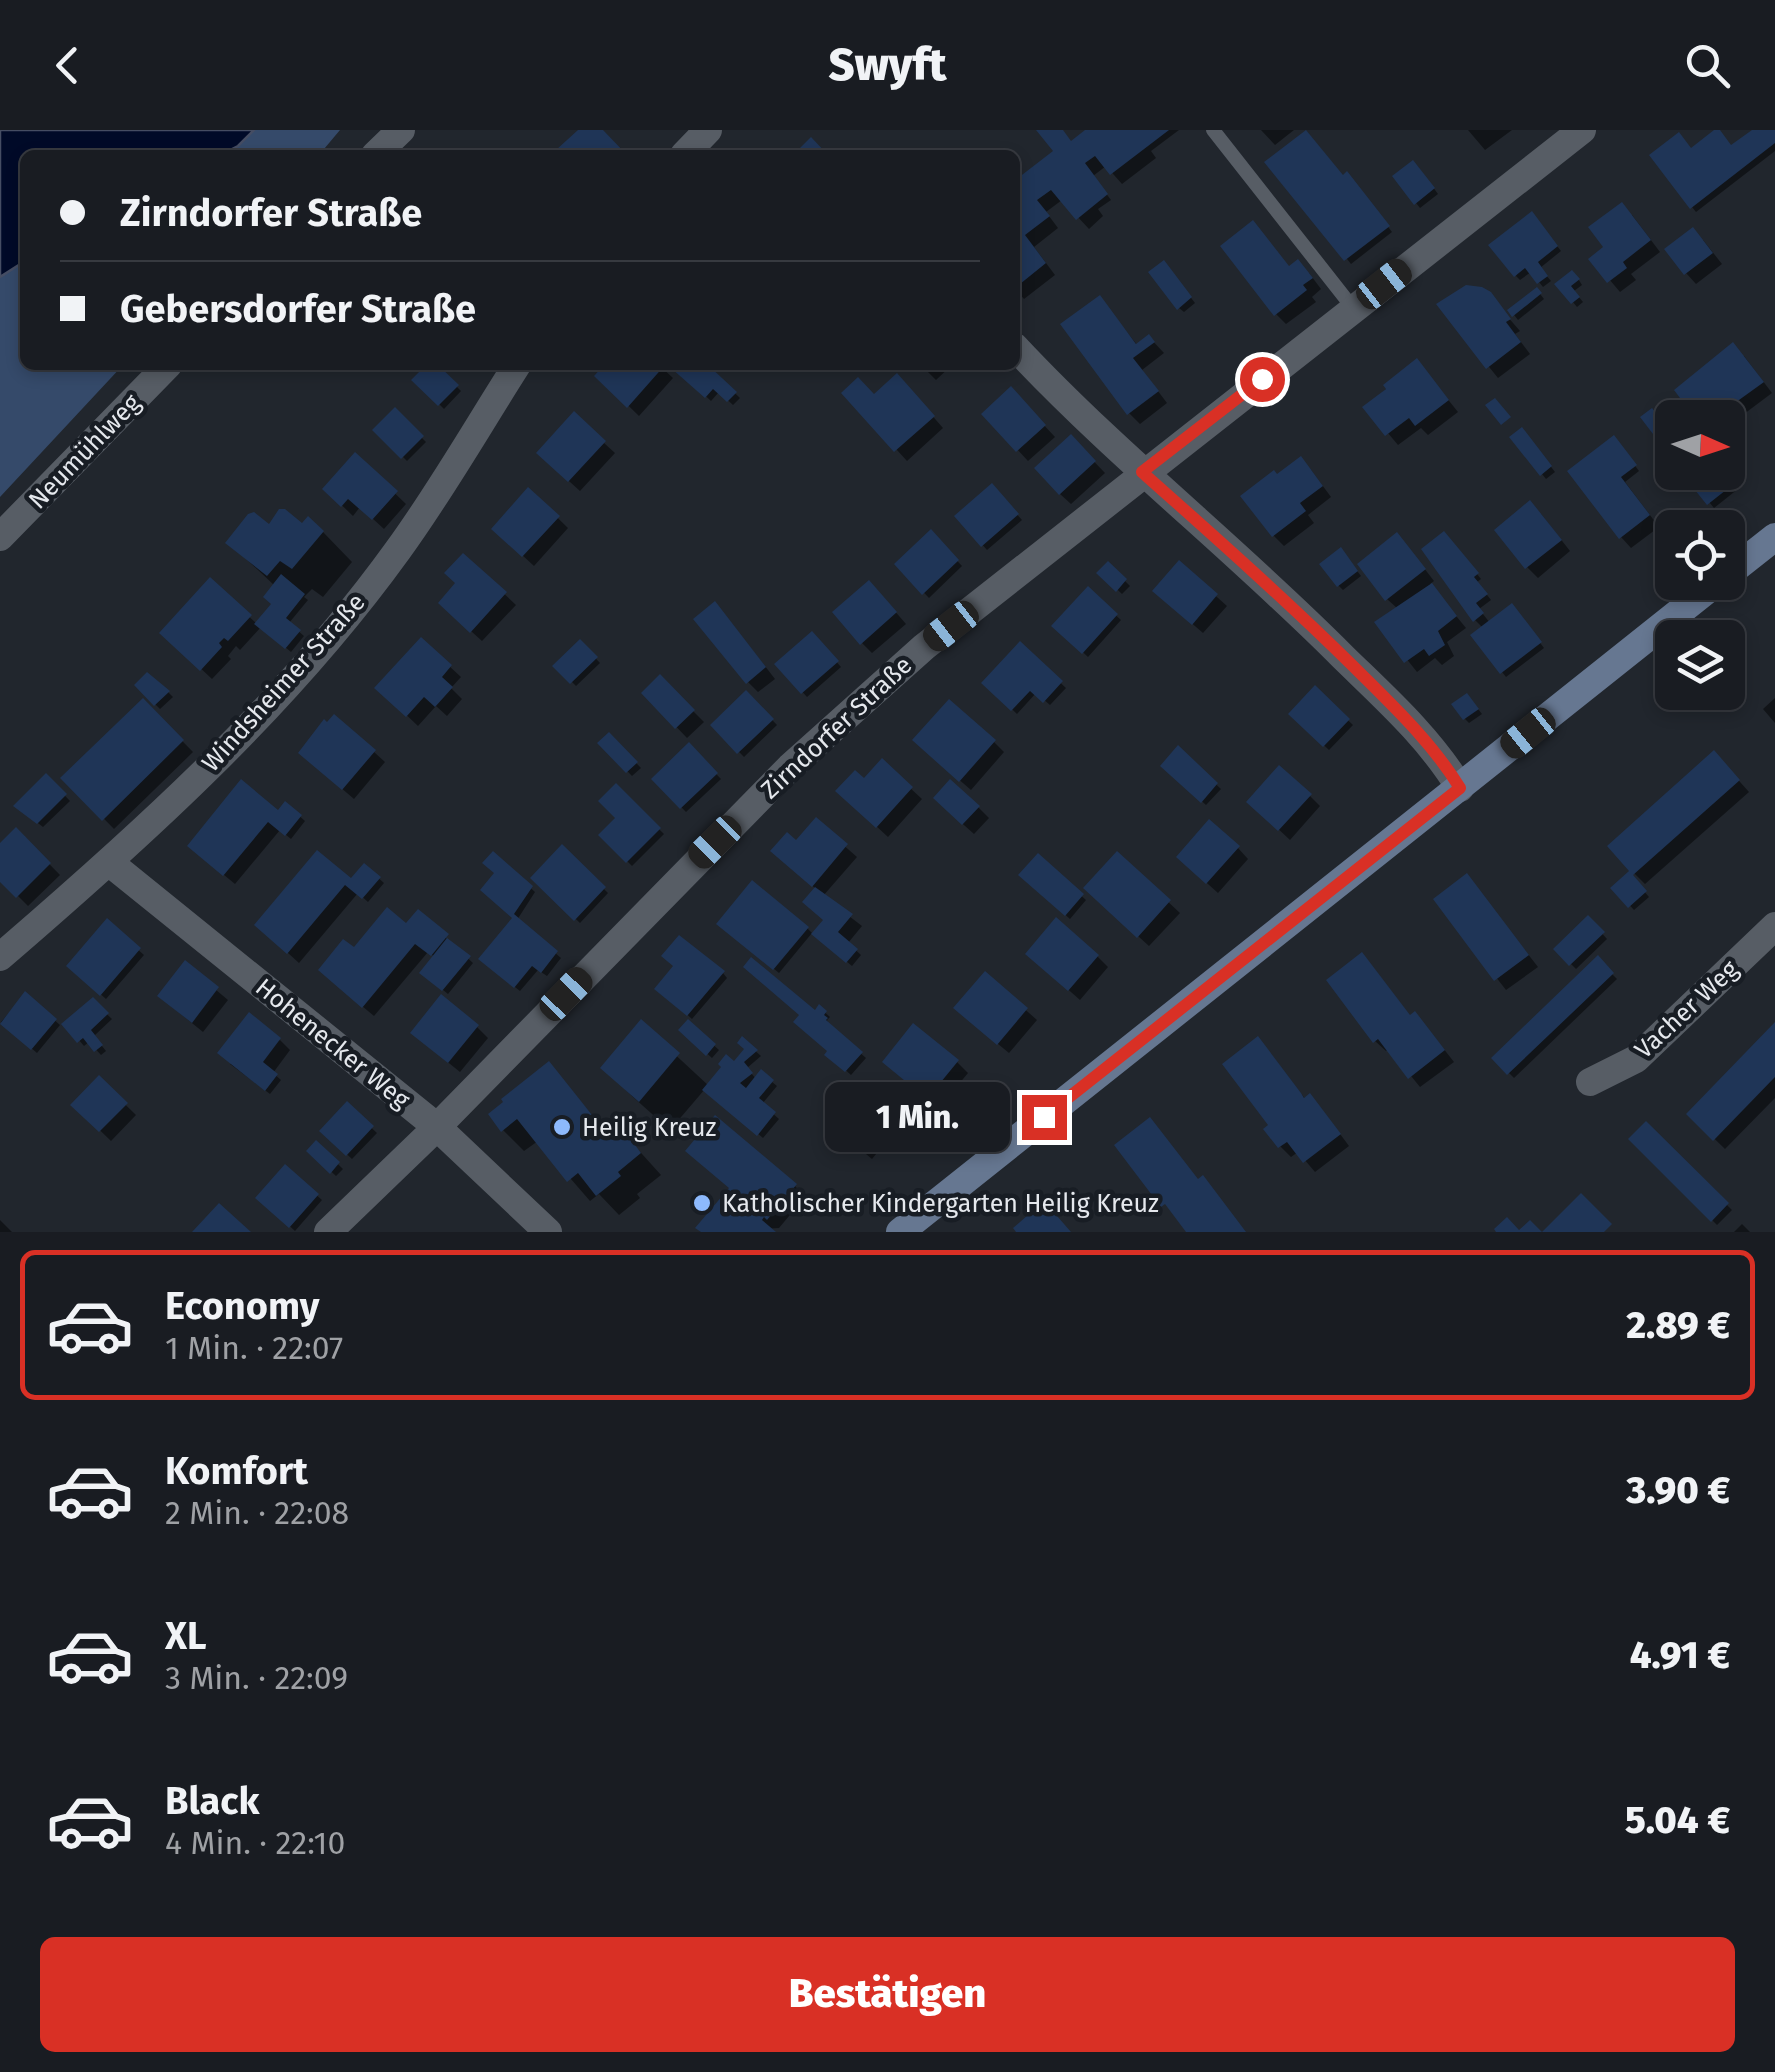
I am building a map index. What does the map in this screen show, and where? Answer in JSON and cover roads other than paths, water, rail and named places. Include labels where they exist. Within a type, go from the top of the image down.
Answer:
[{"type":"main road","points":[[1745,561],[1775,537]]},
{"type":"main road","points":[[900,1232],[1694,600]]},
{"type":"street","points":[[380,150],[401,130]]},
{"type":"street","points":[[689,150],[708,130]]},
{"type":"street","name":"Zirndorfer Straße","points":[[328,1232],[790,767],[924,647],[1572,133]]},
{"type":"street","points":[[1020,352],[1142,472],[1287,601],[1421,734],[1460,788]]},
{"type":"street","name":"Neumühlweg","points":[[0,537],[163,370]]},
{"type":"street","name":"Windsheimer Straße","points":[[0,957],[110,863],[272,701],[332,635],[400,549],[515,370]]},
{"type":"street","name":"Hohenecker Weg","points":[[110,863],[436,1127],[548,1232]]},
{"type":"street","name":"Vacher Weg","points":[[1590,1082],[1636,1058],[1775,926]]},
{"type":"lane","points":[[1213,130],[1352,308]]},
{"type":"place","name":"Heilig Kreuz","points":[[562,1127]]},
{"type":"place","name":"Katholischer Kindergarten Heilig Kreuz","points":[[702,1203]]}]
